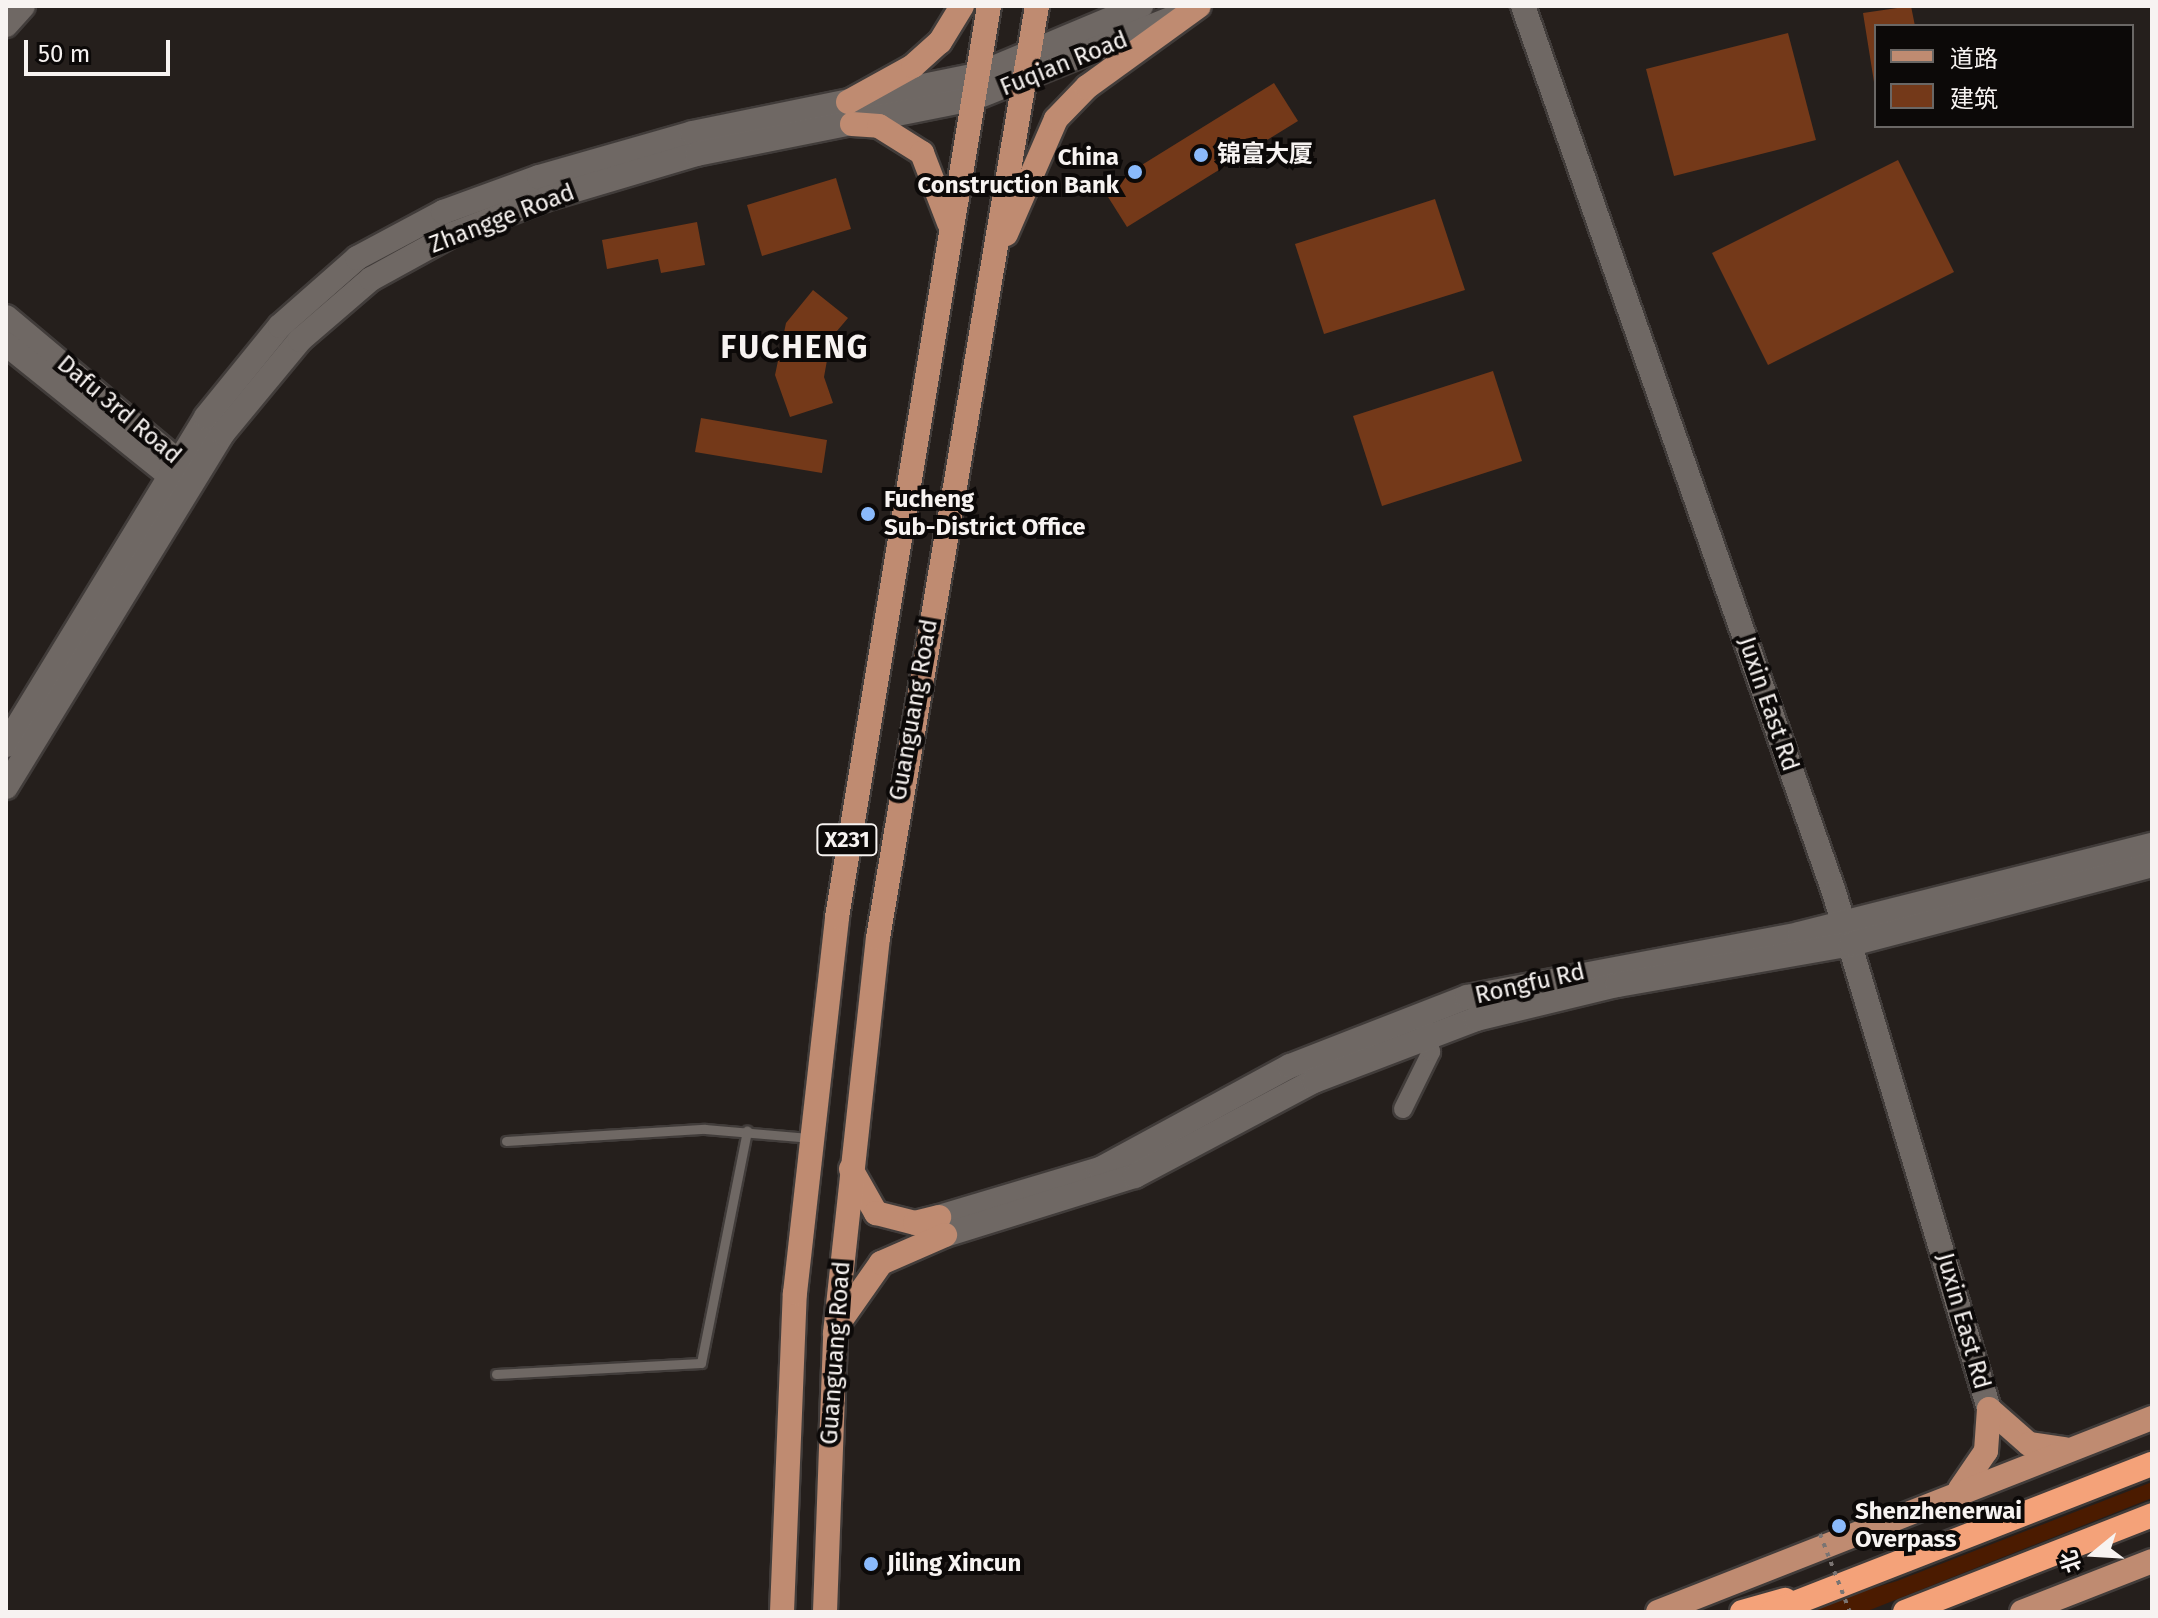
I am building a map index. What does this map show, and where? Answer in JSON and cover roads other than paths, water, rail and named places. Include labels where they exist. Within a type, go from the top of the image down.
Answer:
[{"type":"highway","points":[[1772,1612],[2152,1464]]},
{"type":"highway","points":[[1905,1612],[2152,1515]]},
{"type":"highway","points":[[1742,1612],[1848,1581]]},
{"type":"main road","points":[[952,239],[935,172],[922,153],[879,126],[850,113],[940,42],[962,6]]},
{"type":"main road","name":"Guanguang Road","points":[[782,1612],[782,1474],[810,1138],[859,751],[952,239],[989,6]]},
{"type":"main road","name":"Guanguang Road","points":[[825,1612],[835,1333],[850,1166],[894,825],[986,284],[1037,6]]},
{"type":"main road","points":[[986,284],[1056,119],[1087,87],[1198,6]]},
{"type":"main road","points":[[850,1166],[876,1213],[942,1226]]},
{"type":"main road","points":[[835,1333],[881,1263],[942,1226]]},
{"type":"main road","points":[[1989,1409],[2029,1444],[2071,1449]]},
{"type":"main road","points":[[1958,1491],[1986,1451],[1989,1409]]},
{"type":"main road","points":[[1658,1612],[1958,1491],[2152,1418]]},
{"type":"main road","points":[[2029,1611],[2152,1561]]},
{"type":"street","points":[[6,25],[23,6]]},
{"type":"street","name":"Fuqian Road","points":[[977,75],[1141,6]]},
{"type":"street","name":"Fuqian Road","points":[[972,99],[1022,82],[1198,6]]},
{"type":"street","name":"Juxin East Rd","points":[[1523,6],[1848,934],[1989,1409]]},
{"type":"street","name":"Zhangge Road","points":[[6,745],[182,472],[300,340],[412,254],[495,216],[607,180],[977,75]]},
{"type":"street","name":"Zhangge Road","points":[[850,113],[972,99]]},
{"type":"street","name":"Dafu 3rd Road","points":[[6,317],[182,472]]},
{"type":"street","name":"Dafu 3rd Road","points":[[6,344],[182,472]]},
{"type":"street","name":"Zhangge Road","points":[[6,787],[182,472]]},
{"type":"street","name":"Rongfu Rd","points":[[942,1226],[1135,1176],[1424,1024],[1848,934],[2138,862],[2152,845]]},
{"type":"street","points":[[1403,1109],[1431,1052],[1424,1024]]},
{"type":"lane","points":[[496,1374],[701,1363],[747,1130]]},
{"type":"lane","points":[[506,1141],[747,1130],[810,1138]]},
{"type":"place","name":"锦富大厦","points":[[1201,155]]},
{"type":"place","name":"China Construction Bank","points":[[1135,172]]},
{"type":"place","name":"Fucheng Sub-District Office","points":[[868,514]]},
{"type":"place","name":"Shenzhenerwai Overpass","points":[[1839,1526]]},
{"type":"place","name":"Jiling Xincun","points":[[871,1564]]},
{"type":"district","name":"FUCHENG","points":[[795,347]]}]
